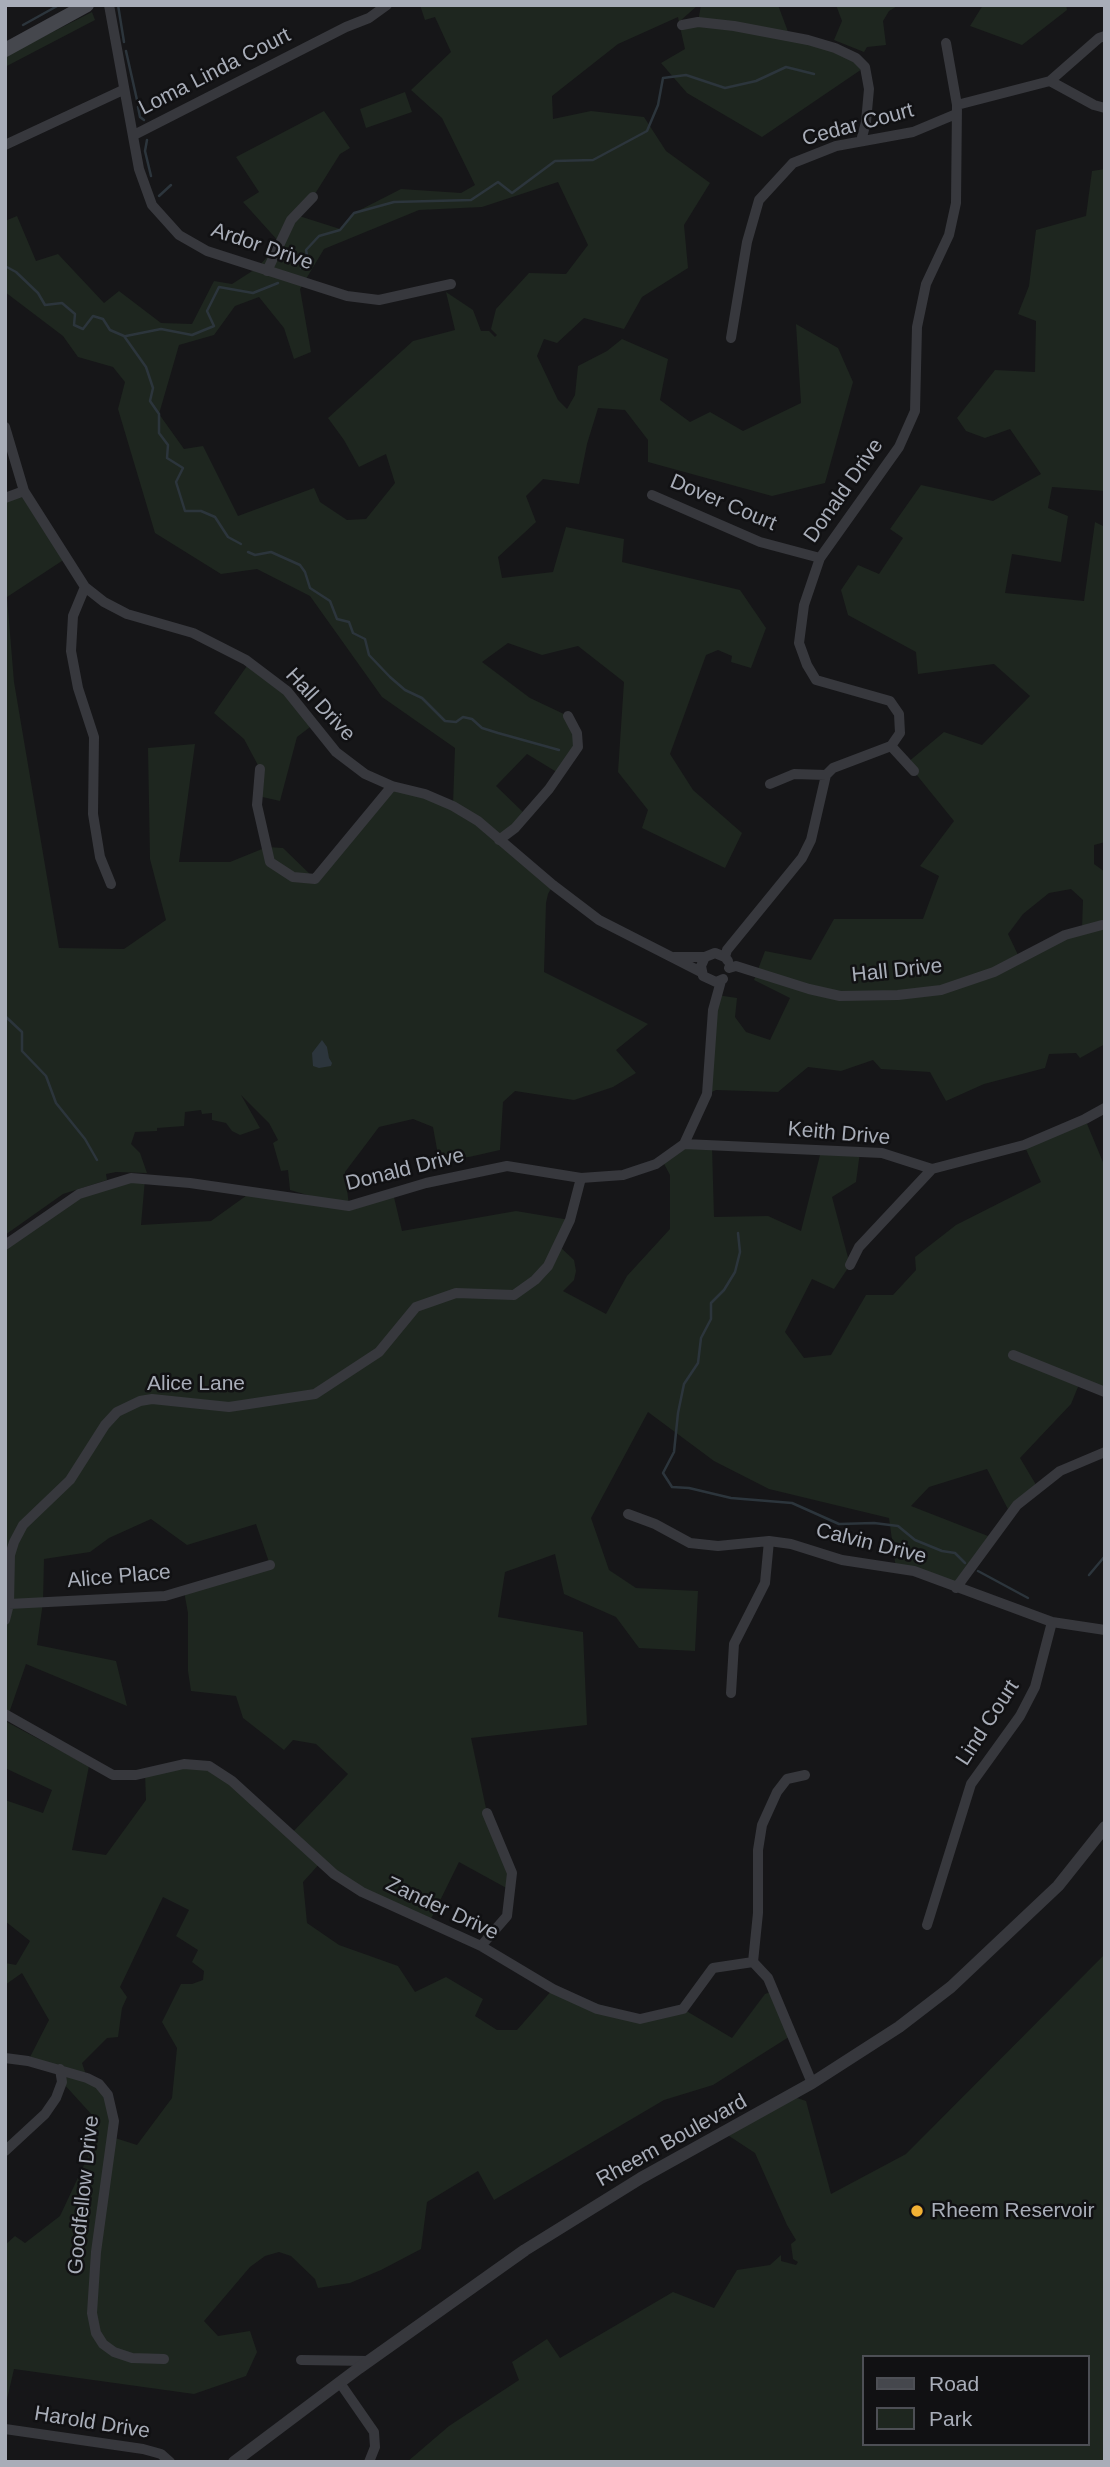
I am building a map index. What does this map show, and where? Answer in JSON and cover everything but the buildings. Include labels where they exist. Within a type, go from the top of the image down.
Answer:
[{"type":"main road","points":[[5,50],[85,6]]},
{"type":"street","name":"Ardor Drive","points":[[109,5],[139,169],[152,205],[179,235],[207,251],[347,296],[379,300],[451,284]]},
{"type":"street","name":"Loma Linda Court","points":[[134,135],[346,27],[369,18],[387,5]]},
{"type":"street","points":[[682,26],[698,22],[734,26],[808,40],[856,58],[865,67],[869,89],[861,141]]},
{"type":"street","points":[[1105,36],[1099,37],[1050,81],[1094,105],[1105,108]]},
{"type":"street","name":"Donald Drive","points":[[891,746],[900,733],[899,714],[890,701],[816,680],[799,643],[804,605],[820,558],[899,447],[915,411],[917,327],[923,295],[949,235],[956,204],[956,110],[946,43]]},
{"type":"street","name":"Cedar Court","points":[[731,338],[747,242],[759,200],[793,163],[836,146],[913,132],[956,110],[1050,81]]},
{"type":"street","points":[[5,145],[123,90]]},
{"type":"street","points":[[267,271],[291,220],[313,197]]},
{"type":"street","name":"Hall Drive","points":[[5,427],[24,491],[85,587],[104,602],[127,614],[193,633],[246,660],[287,691],[336,752],[365,774],[391,786],[425,794],[453,806],[478,821],[599,920],[703,975]]},
{"type":"street","points":[[5,498],[24,491]]},
{"type":"street","name":"Dover Court","points":[[652,495],[760,542],[820,558]]},
{"type":"street","points":[[85,587],[73,616],[71,651],[78,688],[94,737],[93,814],[100,857],[111,884]]},
{"type":"street","points":[[499,839],[515,828],[549,789],[578,747],[577,733],[569,716]]},
{"type":"street","points":[[703,975],[716,982],[727,976],[727,950],[802,858],[811,840],[826,775],[834,768],[891,746],[914,771]]},
{"type":"street","points":[[260,769],[257,805],[270,862],[293,877],[315,879],[391,786]]},
{"type":"street","points":[[770,784],[794,774],[826,775]]},
{"type":"street","name":"Hall Drive","points":[[727,963],[840,996],[941,990],[994,972],[1065,935],[1102,925]]},
{"type":"street","points":[[713,1010],[702,963],[705,957],[715,953],[727,963]]},
{"type":"street","name":"Hall Drive","points":[[671,957],[705,957]]},
{"type":"street","points":[[684,1144],[707,1094],[713,1010],[721,981]]},
{"type":"street","points":[[850,1265],[859,1247],[932,1168],[1024,1145],[1105,1108]]},
{"type":"street","name":"Donald Drive","points":[[5,1245],[79,1194],[131,1178],[190,1183],[349,1206],[426,1184],[507,1166],[581,1178],[623,1175],[656,1164],[684,1144]]},
{"type":"street","name":"Keith Drive","points":[[684,1144],[882,1153],[932,1168]]},
{"type":"street","name":"Alice Lane","points":[[5,1620],[9,1604],[7,1554],[13,1542],[23,1525],[70,1480],[117,1412],[140,1401],[165,1399],[229,1407],[315,1394],[379,1352],[416,1307],[456,1293],[514,1295],[535,1280],[548,1266],[570,1220],[581,1178]]},
{"type":"street","points":[[1013,1355],[1105,1392]]},
{"type":"street","points":[[956,1588],[1017,1505],[1060,1471],[1105,1452]]},
{"type":"street","name":"Calvin Drive","points":[[628,1514],[655,1524],[690,1543],[703,1546],[769,1541],[791,1544],[842,1560],[914,1572],[1052,1622],[1105,1630]]},
{"type":"street","points":[[731,1693],[734,1644],[765,1583],[769,1541]]},
{"type":"street","name":"Alice Place","points":[[9,1604],[165,1596],[270,1565]]},
{"type":"street","name":"Lind Court","points":[[927,1925],[971,1784],[1020,1716],[1035,1687],[1052,1622]]},
{"type":"street","name":"Zander Drive","points":[[5,1714],[113,1775],[136,1775],[184,1764],[209,1766],[232,1782],[334,1874],[362,1892],[481,1946],[553,1989],[597,2010],[640,2018],[683,2009],[713,1968],[754,1962]]},
{"type":"street","points":[[805,1775],[787,1779],[777,1791],[762,1825],[758,1850],[758,1913],[754,1962],[768,1978],[812,2083]]},
{"type":"street","points":[[481,1946],[508,1916],[512,1873],[486,1813]]},
{"type":"street","name":"Rheem Boulevard","points":[[234,2462],[536,2243],[641,2178],[812,2083],[899,2027],[951,1987],[1058,1886],[1105,1827]]},
{"type":"street","name":"Goodfellow Drive","points":[[5,2058],[60,2069],[99,2084],[108,2095],[114,2120],[96,2252],[92,2313],[96,2333],[103,2344],[114,2352],[132,2358],[164,2359]]},
{"type":"street","points":[[5,2151],[45,2114],[56,2098],[62,2082],[60,2069]]},
{"type":"street","points":[[301,2360],[370,2361]]},
{"type":"street","points":[[340,2383],[374,2432],[375,2447],[369,2462]]},
{"type":"street","name":"Harold Drive","points":[[5,2430],[143,2449],[161,2454],[170,2462]]},
{"type":"green space","points":[[420,5],[698,5],[679,22],[678,17],[618,44],[552,96],[553,119],[591,111],[644,117],[666,151],[710,183],[684,225],[688,268],[642,297],[624,329],[584,318],[557,343],[544,339],[537,356],[558,400],[567,409],[575,395],[578,366],[607,351],[622,339],[668,359],[660,400],[690,422],[710,412],[743,431],[801,403],[796,324],[838,348],[853,382],[825,483],[772,496],[648,462],[648,440],[625,410],[598,408],[579,484],[543,479],[526,496],[536,522],[498,557],[502,578],[553,572],[566,527],[624,539],[622,562],[740,590],[766,628],[751,668],[731,662],[732,656],[718,650],[706,655],[670,754],[693,790],[742,833],[725,868],[642,828],[648,810],[618,772],[624,682],[578,646],[542,655],[508,643],[482,662],[530,698],[568,716],[578,747],[560,774],[527,754],[496,786],[525,814],[499,839],[553,885],[546,903],[544,972],[648,1024],[616,1050],[636,1073],[613,1087],[574,1100],[515,1091],[503,1102],[500,1150],[439,1160],[433,1127],[413,1119],[379,1127],[345,1172],[349,1206],[393,1193],[402,1231],[516,1211],[570,1220],[559,1246],[574,1260],[576,1271],[574,1280],[563,1291],[606,1314],[627,1276],[670,1229],[670,1175],[662,1160],[684,1144],[712,1146],[714,1217],[768,1216],[801,1231],[821,1151],[860,1152],[856,1182],[832,1197],[850,1265],[834,1289],[812,1279],[785,1332],[804,1358],[831,1355],[866,1295],[893,1295],[916,1270],[915,1257],[956,1225],[1041,1182],[1024,1145],[1085,1119],[1105,1167],[1105,1392],[1080,1382],[1071,1404],[1020,1458],[1038,1488],[1010,1513],[987,1469],[929,1487],[911,1506],[993,1538],[956,1588],[896,1569],[889,1518],[769,1489],[714,1461],[648,1412],[591,1518],[609,1570],[636,1588],[698,1591],[695,1651],[639,1648],[616,1617],[564,1594],[555,1554],[505,1572],[498,1617],[583,1632],[587,1725],[471,1738],[487,1813],[512,1873],[510,1890],[459,1862],[429,1923],[362,1892],[321,1862],[303,1882],[307,1923],[339,1945],[398,1966],[415,1992],[446,1977],[483,1999],[475,2016],[497,2030],[517,2030],[553,1989],[640,2018],[683,2009],[732,2038],[765,1994],[774,1991],[792,2035],[713,2085],[664,2100],[494,2200],[478,2171],[427,2202],[421,2249],[350,2283],[318,2288],[315,2279],[291,2256],[279,2252],[265,2256],[250,2267],[204,2321],[218,2336],[250,2331],[257,2352],[246,2376],[194,2394],[14,2369],[5,2408],[5,2245],[15,2236],[25,2243],[60,2216],[90,2152],[93,2116],[62,2082],[60,2069],[28,2061],[49,2020],[22,1973],[5,1985],[5,1963],[16,1965],[30,1941],[5,1921],[5,1800],[43,1813],[52,1790],[5,1768],[5,1721],[89,1766],[72,1850],[106,1855],[146,1800],[145,1773],[209,1766],[290,1835],[348,1774],[316,1744],[293,1740],[284,1750],[243,1718],[236,1696],[191,1691],[188,1671],[188,1613],[184,1591],[270,1565],[256,1524],[187,1545],[151,1519],[109,1538],[90,1552],[44,1559],[43,1602],[37,1645],[116,1661],[127,1706],[26,1664],[8,1716],[5,1714],[5,1245],[79,1194],[145,1179],[141,1225],[211,1221],[250,1193],[342,1205],[290,1190],[288,1170],[281,1171],[273,1143],[278,1140],[269,1123],[241,1095],[260,1128],[240,1135],[232,1131],[226,1123],[212,1120],[212,1113],[202,1114],[201,1110],[185,1112],[184,1126],[135,1132],[131,1144],[140,1153],[147,1173],[106,1174],[107,1180],[63,1194],[5,1235],[5,498],[24,491],[68,557],[7,597],[14,682],[59,948],[124,949],[166,920],[150,859],[148,748],[195,744],[179,862],[230,862],[267,847],[283,848],[315,879],[392,786],[453,805],[455,748],[382,697],[310,596],[257,569],[221,574],[155,533],[118,409],[125,382],[113,367],[78,357],[63,336],[5,292],[5,221],[17,216],[36,261],[58,254],[104,303],[119,291],[161,323],[192,324],[214,281],[232,284],[257,268],[280,243],[243,202],[259,192],[236,157],[324,111],[350,148],[340,154],[313,197],[296,215],[340,229],[354,213],[401,189],[461,193],[475,185],[442,118],[411,90],[451,52],[435,17],[425,20]],"holes":[[[558,182],[588,245],[566,274],[529,273],[496,309],[491,329],[497,335],[495,337],[489,331],[481,331],[473,310],[446,292],[455,330],[413,341],[328,418],[359,467],[386,454],[395,483],[366,519],[347,520],[320,502],[314,488],[238,516],[203,446],[184,449],[159,414],[179,345],[214,335],[235,306],[259,297],[284,328],[294,359],[311,352],[300,289],[324,249],[419,210],[482,207]],[[163,1897],[189,1910],[176,1936],[198,1950],[192,1962],[204,1971],[203,1980],[181,1984],[162,2022],[177,2048],[172,2098],[137,2145],[112,2137],[108,2095],[87,2078],[82,2063],[107,2038],[118,2037],[122,2008],[127,1997],[120,1987]]]},
{"type":"green space","points":[[701,5],[778,5],[790,37],[835,48],[865,67],[762,137],[687,93],[661,63],[685,49],[680,27],[698,22]]},
{"type":"green space","points":[[836,5],[899,5],[889,11],[883,21],[886,45],[867,47],[864,52],[834,40],[842,21]]},
{"type":"green space","points":[[983,5],[1066,5],[1067,10],[1022,45],[970,26]]},
{"type":"green space","points":[[92,12],[95,20],[5,67],[5,56]]},
{"type":"green space","points":[[405,92],[412,112],[366,128],[360,109]]},
{"type":"green space","points":[[1105,169],[1105,491],[1052,487],[1048,508],[1068,516],[1061,562],[1012,554],[1005,593],[1084,601],[1095,522],[1105,527],[1105,842],[1094,845],[1094,864],[1105,872],[1105,1044],[1080,1058],[1076,1053],[1049,1054],[1045,1068],[984,1084],[946,1101],[930,1072],[881,1069],[873,1060],[841,1071],[808,1067],[778,1092],[716,1090],[707,1094],[717,995],[737,998],[735,1017],[746,1032],[770,1040],[790,998],[754,980],[765,951],[811,960],[834,919],[923,919],[939,876],[920,866],[954,821],[907,763],[944,732],[982,745],[1030,696],[994,664],[918,674],[916,652],[848,615],[841,590],[858,565],[879,574],[903,538],[890,529],[921,485],[993,501],[1041,474],[1010,429],[985,438],[966,431],[957,418],[995,370],[1035,372],[1036,321],[1018,314],[1029,286],[1036,230],[1086,216],[1092,171]],"holes":[[[1071,889],[1083,900],[1082,929],[1019,957],[1008,934],[1023,914],[1049,893]]]},
{"type":"green space","points":[[249,663],[287,691],[314,724],[297,737],[280,801],[258,796],[260,769],[244,739],[214,713]]},
{"type":"green space","points":[[1105,1954],[1105,2462],[407,2462],[449,2426],[519,2380],[512,2362],[547,2339],[560,2358],[673,2292],[714,2308],[737,2270],[770,2265],[781,2255],[781,2261],[796,2265],[798,2262],[793,2259],[791,2244],[796,2240],[755,2153],[723,2132],[791,2096],[806,2101],[831,2194],[906,2154]]},
{"type":"shaded area","points":[[322,1040],[332,1063],[331,1066],[319,1068],[313,1066],[312,1053]]},
{"type":"waterway","points":[[23,25],[59,5]]},
{"type":"waterway","points":[[118,5],[124,42]]},
{"type":"waterway","points":[[126,51],[137,100]]},
{"type":"waterway","points":[[301,268],[308,260],[306,250],[319,236],[340,230],[354,213],[394,202],[471,200],[498,182],[512,193],[555,161],[593,160],[647,131],[658,105],[663,78],[686,75],[725,88],[756,81],[786,67],[814,74]]},
{"type":"waterway","points":[[138,107],[140,117],[144,120]]},
{"type":"waterway","points":[[147,140],[145,151],[151,176]]},
{"type":"waterway","points":[[159,196],[171,185]]},
{"type":"waterway","points":[[5,266],[16,272],[38,293],[45,305],[62,303],[75,314],[74,325],[83,329],[93,316],[103,319],[110,330],[124,336],[146,367],[153,388],[150,401],[159,414],[159,433],[168,445],[167,458],[183,468],[176,482],[185,511],[201,511],[215,517],[228,537],[241,544]]},
{"type":"waterway","points":[[126,336],[161,329],[192,335],[214,326],[207,311],[219,287],[253,293],[278,283]]},
{"type":"waterway","points":[[248,552],[255,555],[271,552],[300,565],[310,588],[330,601],[337,619],[349,622],[353,633],[365,639],[369,655],[390,677],[405,690],[422,698],[445,721],[456,722],[463,717],[472,719],[482,728],[559,750]]},
{"type":"waterway","points":[[5,1016],[22,1032],[22,1051],[46,1076],[56,1103],[85,1139],[97,1160]]},
{"type":"waterway","points":[[738,1233],[740,1252],[735,1272],[724,1290],[711,1303],[711,1319],[701,1338],[698,1363],[684,1384],[674,1452],[663,1473],[672,1487],[689,1488],[731,1498],[792,1503],[839,1524],[874,1523],[898,1526],[915,1540],[942,1551],[955,1553],[965,1563]]},
{"type":"waterway","points":[[1089,1575],[1105,1556]]},
{"type":"waterway","points":[[978,1571],[1028,1598]]},
{"type":"place","name":"Rheem Reservoir","points":[[917,2211]]}]
